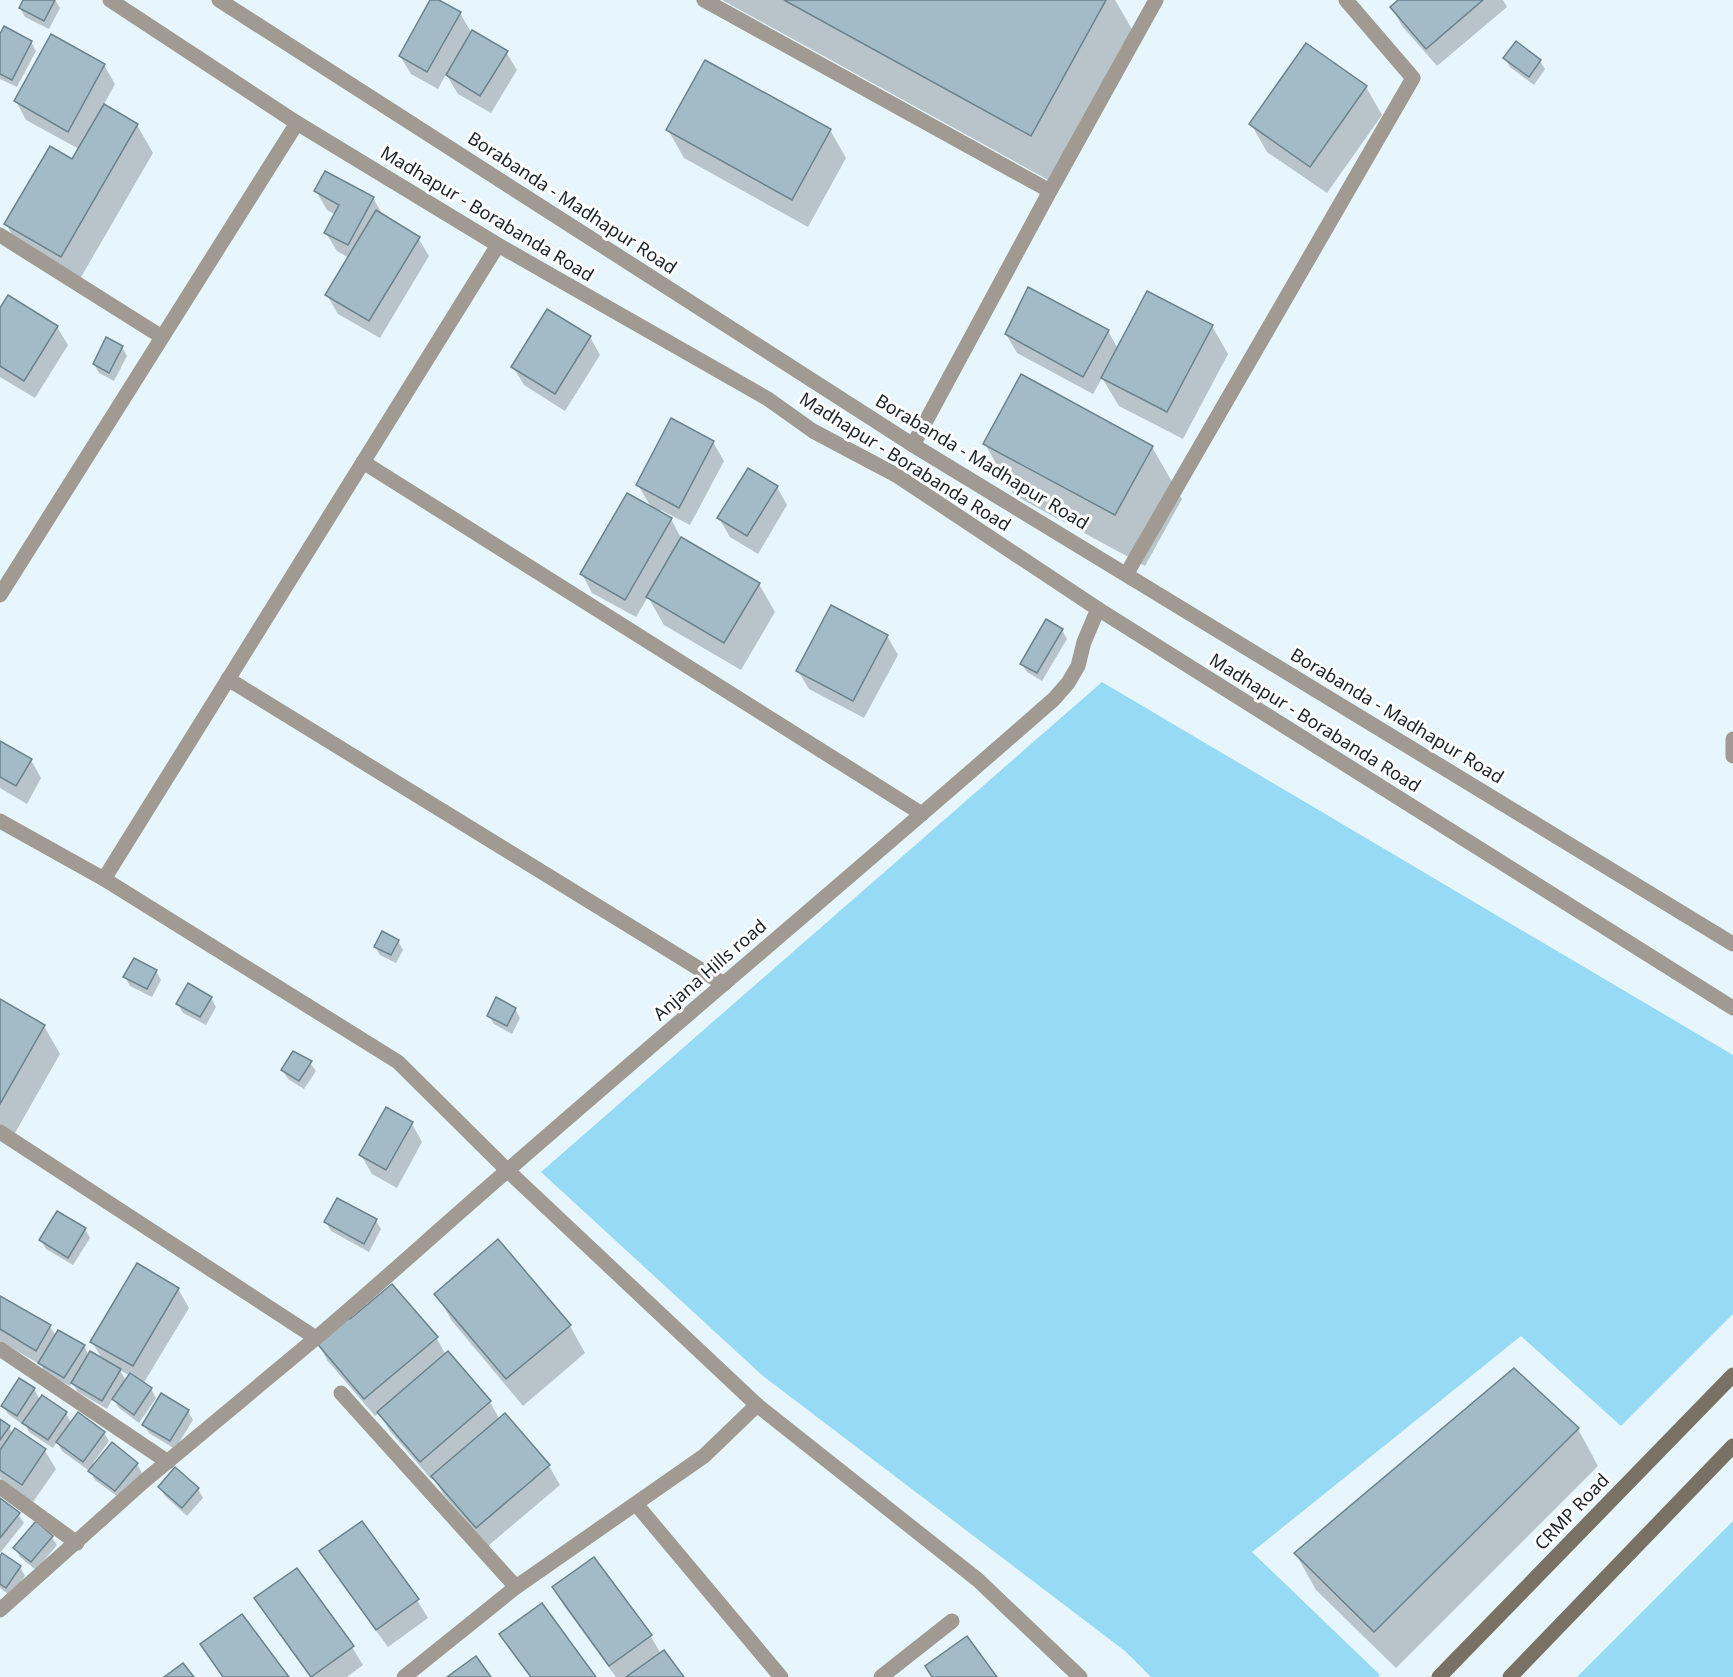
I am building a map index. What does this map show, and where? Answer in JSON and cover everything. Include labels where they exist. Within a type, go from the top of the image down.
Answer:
[{"type":"main road","name":"CRMP Road","points":[[1439,1677],[1733,1375]]},
{"type":"main road","points":[[1510,1677],[1733,1446]]},
{"type":"street","name":"Madhapur - Borabanda Road","points":[[110,0],[297,123],[498,245],[768,399],[813,431],[896,475],[1098,609],[1733,1008]]},
{"type":"street","name":"Borabanda - Madhapur Road","points":[[219,0],[913,445],[1733,944]]},
{"type":"street","points":[[704,0],[1050,191]]},
{"type":"street","points":[[913,445],[1156,0]]},
{"type":"street","points":[[1126,573],[1413,78],[1346,0]]},
{"type":"street","points":[[0,595],[297,123]]},
{"type":"street","points":[[0,236],[162,337]]},
{"type":"street","points":[[104,879],[498,245]]},
{"type":"street","points":[[363,462],[922,814]]},
{"type":"street","name":"Anjana Hills road","points":[[0,1610],[168,1462],[392,1273],[507,1170],[1054,699],[1068,683],[1078,666],[1084,642],[1098,609]]},
{"type":"street","points":[[228,679],[724,984]]},
{"type":"street","points":[[1733,739],[1733,756]]},
{"type":"street","points":[[0,821],[104,879],[398,1062],[507,1170],[757,1405],[978,1580],[1080,1677]]},
{"type":"street","points":[[0,1132],[316,1338]]},
{"type":"street","points":[[0,1349],[168,1462]]},
{"type":"street","points":[[341,1393],[516,1587]]},
{"type":"street","points":[[404,1677],[516,1587],[704,1456],[757,1405]]},
{"type":"street","points":[[0,1487],[77,1543]]},
{"type":"street","points":[[636,1504],[781,1677]]},
{"type":"street","points":[[881,1677],[952,1621]]},
{"type":"shaded area","points":[[1102,682],[1733,1055],[1733,1314],[1621,1426],[1521,1336],[1252,1552],[1380,1675],[1378,1677],[1151,1677],[1125,1651],[763,1376],[541,1172]]},
{"type":"shaded area","points":[[1733,1521],[1733,1677],[1577,1677]]},
{"type":"building","points":[[23,0],[55,0],[44,21],[19,8]]},
{"type":"building","points":[[430,0],[439,0],[461,12],[427,72],[399,56]]},
{"type":"building","points":[[784,0],[1106,0],[1031,136]]},
{"type":"building","points":[[1398,0],[1483,0],[1426,49],[1390,7]]},
{"type":"building","points":[[4,26],[32,41],[12,80],[0,74],[0,34]]},
{"type":"building","points":[[472,30],[508,51],[480,96],[446,75]]},
{"type":"building","points":[[51,34],[105,64],[68,132],[14,101]]},
{"type":"building","points":[[1516,41],[1541,60],[1529,77],[1503,58]]},
{"type":"building","points":[[1306,43],[1367,86],[1310,167],[1249,124]]},
{"type":"building","points":[[705,60],[831,129],[792,200],[666,130]]},
{"type":"building","points":[[104,104],[138,124],[61,257],[4,224],[50,146],[72,159]]},
{"type":"building","points":[[325,171],[374,197],[348,245],[324,233],[339,205],[314,191]]},
{"type":"building","points":[[376,210],[420,237],[369,321],[325,295]]},
{"type":"building","points":[[1028,287],[1109,330],[1083,377],[1005,334]]},
{"type":"building","points":[[1147,291],[1213,325],[1167,412],[1101,378]]},
{"type":"building","points":[[8,295],[58,326],[24,381],[0,366],[0,308]]},
{"type":"building","points":[[547,309],[591,336],[555,394],[511,367]]},
{"type":"building","points":[[106,337],[123,346],[109,373],[93,364]]},
{"type":"building","points":[[1021,374],[1153,446],[1115,515],[983,444]]},
{"type":"building","points":[[671,418],[714,441],[679,508],[636,485]]},
{"type":"building","points":[[748,468],[778,486],[747,536],[717,518]]},
{"type":"building","points":[[627,493],[672,518],[625,600],[580,574]]},
{"type":"building","points":[[681,537],[760,583],[724,643],[646,597]]},
{"type":"building","points":[[831,605],[888,635],[853,701],[796,671]]},
{"type":"building","points":[[1046,619],[1063,629],[1037,673],[1020,664]]},
{"type":"building","points":[[0,741],[32,759],[16,786],[0,777]]},
{"type":"building","points":[[382,931],[399,940],[391,955],[374,947]]},
{"type":"building","points":[[134,958],[157,970],[147,989],[123,977]]},
{"type":"building","points":[[188,983],[212,997],[200,1017],[176,1004]]},
{"type":"building","points":[[496,997],[516,1008],[507,1026],[487,1016]]},
{"type":"building","points":[[0,999],[45,1025],[0,1104]]},
{"type":"building","points":[[293,1051],[312,1061],[299,1081],[281,1070]]},
{"type":"building","points":[[386,1107],[413,1122],[386,1170],[359,1155]]},
{"type":"building","points":[[337,1198],[377,1219],[364,1244],[324,1222]]},
{"type":"building","points":[[57,1211],[86,1228],[68,1258],[39,1240]]},
{"type":"building","points":[[498,1239],[571,1325],[506,1379],[434,1294]]},
{"type":"building","points":[[137,1263],[179,1288],[133,1366],[90,1342]]},
{"type":"building","points":[[392,1284],[438,1337],[364,1399],[315,1341],[346,1314],[350,1319]]},
{"type":"building","points":[[0,1296],[51,1325],[36,1351],[0,1329]]},
{"type":"building","points":[[58,1330],[85,1345],[64,1378],[38,1363]]},
{"type":"building","points":[[90,1351],[121,1369],[102,1401],[71,1383]]},
{"type":"building","points":[[448,1351],[491,1401],[420,1462],[377,1412]]},
{"type":"building","points":[[1514,1368],[1579,1428],[1374,1632],[1294,1553]]},
{"type":"building","points":[[130,1373],[152,1388],[134,1415],[112,1399]]},
{"type":"building","points":[[19,1378],[35,1388],[17,1416],[1,1406]]},
{"type":"building","points":[[161,1393],[189,1410],[170,1441],[142,1425]]},
{"type":"building","points":[[42,1395],[67,1412],[48,1440],[22,1423]]},
{"type":"building","points":[[78,1412],[105,1432],[83,1462],[56,1442]]},
{"type":"building","points":[[505,1413],[550,1465],[476,1528],[431,1476]]},
{"type":"building","points":[[0,1419],[10,1426],[0,1440]]},
{"type":"building","points":[[15,1428],[46,1449],[22,1485],[0,1470],[0,1450]]},
{"type":"building","points":[[112,1442],[138,1463],[115,1491],[88,1471]]},
{"type":"building","points":[[175,1467],[199,1488],[182,1508],[158,1487]]},
{"type":"building","points":[[0,1498],[20,1513],[0,1538]]},
{"type":"building","points":[[36,1521],[53,1536],[31,1562],[13,1548]]},
{"type":"building","points":[[362,1521],[419,1599],[376,1630],[319,1551]]},
{"type":"building","points":[[2,1553],[21,1566],[6,1588],[0,1584],[0,1556]]},
{"type":"building","points":[[594,1557],[652,1635],[609,1666],[552,1587]]},
{"type":"building","points":[[297,1568],[354,1646],[311,1677],[254,1598]]},
{"type":"building","points":[[542,1603],[596,1677],[531,1677],[499,1634]]},
{"type":"building","points":[[242,1614],[289,1677],[223,1677],[200,1644]]},
{"type":"building","points":[[967,1636],[997,1677],[932,1677],[925,1666]]},
{"type":"building","points":[[664,1650],[684,1677],[626,1677]]},
{"type":"building","points":[[476,1656],[491,1677],[447,1677]]},
{"type":"building","points":[[183,1663],[194,1677],[164,1677]]}]
